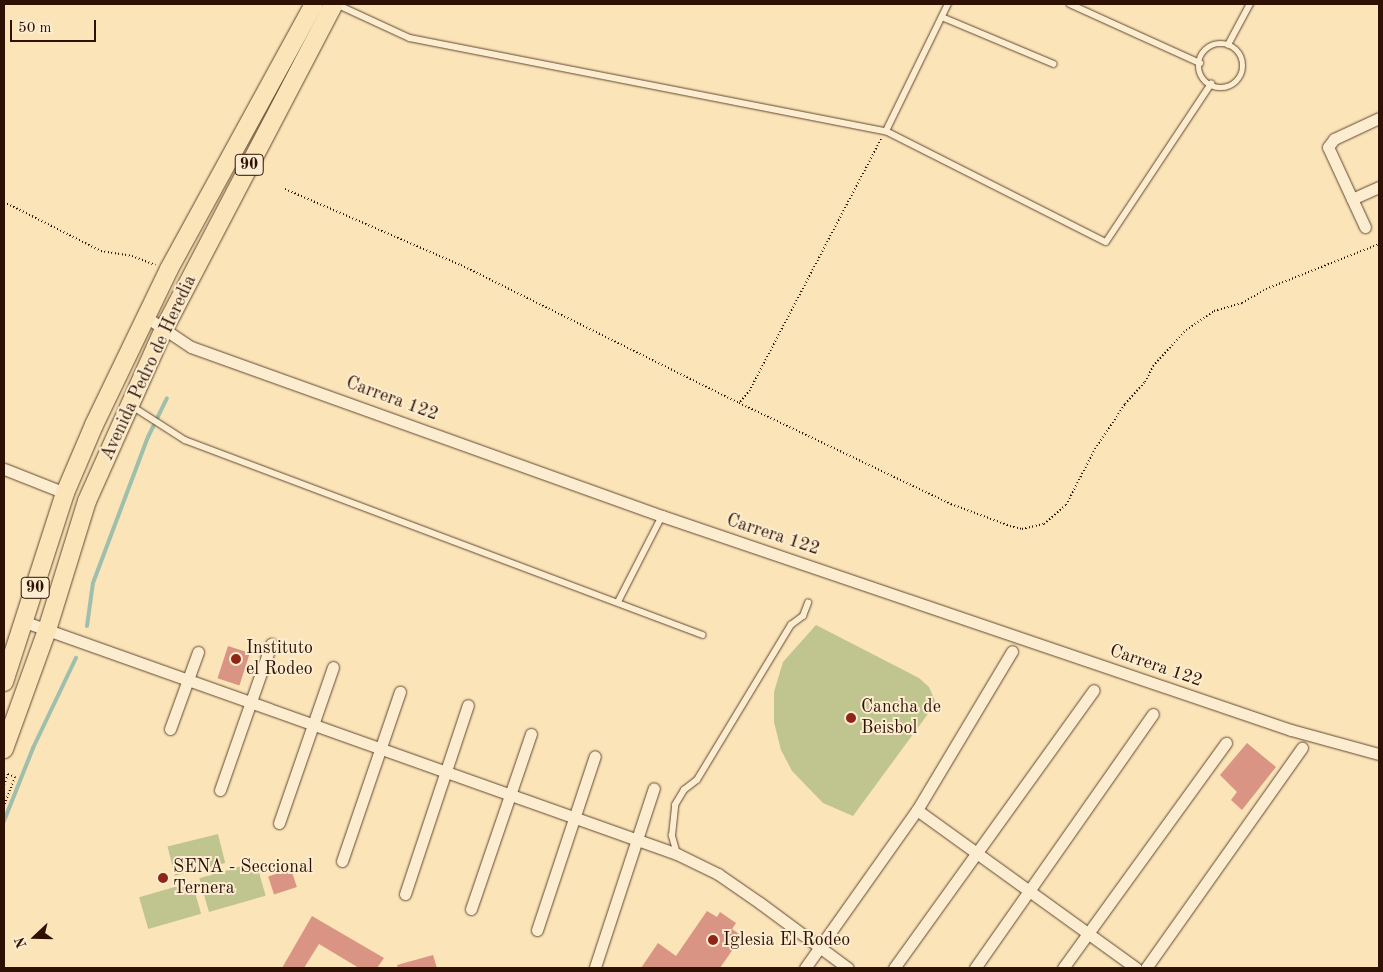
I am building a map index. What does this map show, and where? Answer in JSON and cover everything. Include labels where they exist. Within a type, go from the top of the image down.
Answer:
[{"type":"highway","name":"Avenida Pedro de Heredia","points":[[4,682],[25,622],[65,493],[169,270],[314,4]]},
{"type":"highway","name":"Avenida Pedro de Heredia","points":[[4,749],[47,630],[87,501],[130,404],[165,327],[335,4]]},
{"type":"street","points":[[1365,227],[1328,146],[1334,139],[1379,118]]},
{"type":"street","points":[[1352,199],[1379,187]]},
{"type":"street","name":"Carrera 122","points":[[146,317],[165,327],[191,347],[662,516],[1291,730],[1379,754]]},
{"type":"street","points":[[4,469],[65,493]]},
{"type":"street","points":[[25,622],[637,838],[677,854],[718,874],[848,968]]},
{"type":"street","points":[[220,790],[271,644]]},
{"type":"street","points":[[805,968],[918,810],[1012,651]]},
{"type":"street","points":[[170,729],[198,652]]},
{"type":"street","points":[[279,824],[333,667]]},
{"type":"street","points":[[894,968],[1094,690]]},
{"type":"street","points":[[342,861],[400,692]]},
{"type":"street","points":[[406,894],[468,705]]},
{"type":"street","points":[[975,968],[1153,714]]},
{"type":"street","points":[[471,909],[531,734]]},
{"type":"street","points":[[1064,968],[1226,744]]},
{"type":"street","points":[[1146,968],[1302,748]]},
{"type":"street","points":[[536,930],[573,816],[595,756]]},
{"type":"street","points":[[595,967],[654,788]]},
{"type":"street","points":[[918,810],[1136,968]]},
{"type":"lane","points":[[335,4],[410,38],[886,130],[1106,242],[1211,84]]},
{"type":"lane","points":[[886,130],[948,4]]},
{"type":"lane","points":[[1070,4],[1200,63]]},
{"type":"lane","points":[[1228,45],[1250,4]]},
{"type":"lane","points":[[942,17],[1054,64]]},
{"type":"lane","points":[[1228,45],[1242,58],[1240,77],[1226,87],[1211,84],[1203,77],[1200,63],[1210,47],[1228,45]]},
{"type":"lane","points":[[130,404],[185,440],[703,635]]},
{"type":"lane","points":[[618,602],[662,516]]},
{"type":"lane","points":[[677,854],[672,836],[676,806],[684,790],[697,780],[791,625],[803,616],[808,604]]},
{"type":"path","points":[[739,403],[750,390],[886,130]]},
{"type":"path","points":[[284,189],[461,265],[739,403],[951,504],[1010,526],[1022,528],[1044,524],[1066,505],[1095,449],[1125,404],[1145,382],[1153,366],[1186,330],[1214,311],[1242,303],[1266,289],[1379,244]]},
{"type":"path","points":[[4,202],[101,251],[132,256],[169,270]]},
{"type":"path","points":[[4,785],[8,774],[15,777],[4,805]]},
{"type":"green space","name":"Cancha de Beisbol","points":[[816,625],[919,678],[929,687],[936,703],[853,816],[823,803],[792,771],[781,750],[774,722],[774,692],[783,662]]},
{"type":"green space","points":[[218,834],[225,863],[175,876],[168,847]]},
{"type":"green space","points":[[256,862],[266,896],[209,912],[199,878]]},
{"type":"green space","points":[[192,882],[201,914],[148,929],[139,897]]},
{"type":"building","name":"Instituto el Rodeo","points":[[228,646],[250,653],[239,685],[217,678]]},
{"type":"building","points":[[1247,743],[1276,767],[1242,810],[1231,800],[1237,792],[1220,775]]},
{"type":"building","points":[[291,869],[297,887],[274,894],[268,876]]},
{"type":"building","name":"Iglesia El Rodeo","points":[[707,911],[717,917],[720,912],[736,923],[732,929],[742,936],[720,968],[641,968],[658,943],[676,956]]},
{"type":"building","points":[[312,916],[384,958],[377,968],[359,968],[319,944],[304,968],[282,968]]},
{"type":"building","points":[[433,955],[437,968],[398,968],[397,965]]},
{"type":"waterway","points":[[87,626],[93,583],[148,437],[167,398]]},
{"type":"waterway","points":[[4,821],[33,748],[76,658]]},
{"type":"place","name":"Instituto el Rodeo","points":[[236,659]]},
{"type":"place","name":"Cancha de Beisbol","points":[[851,718]]},
{"type":"place","name":"SENA - Seccional Ternera","points":[[163,878]]},
{"type":"place","name":"Iglesia El Rodeo","points":[[713,940]]}]
